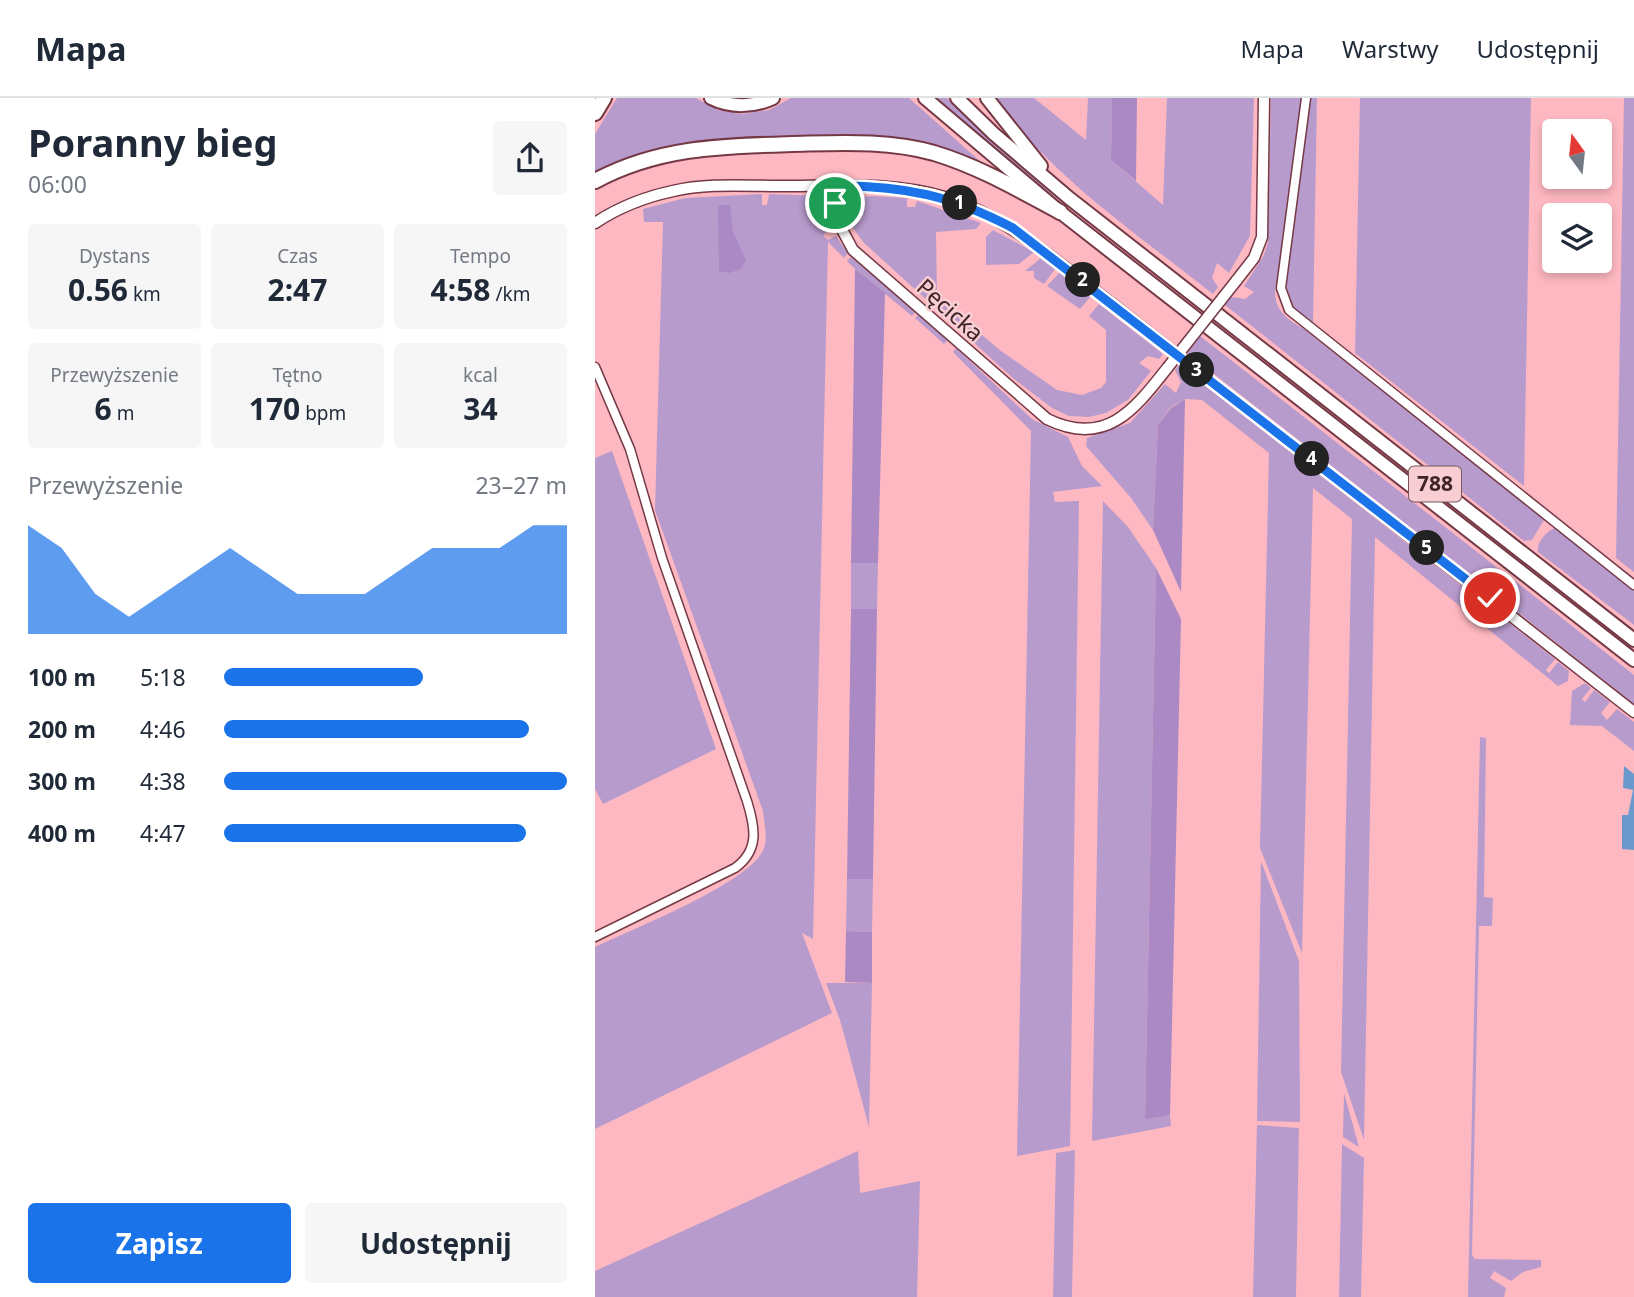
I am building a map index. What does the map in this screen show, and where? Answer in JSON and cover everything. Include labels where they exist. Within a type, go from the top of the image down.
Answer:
[{"type":"highway","points":[[595,113],[604,98]]},
{"type":"highway","points":[[595,181],[639,161],[676,151],[729,145],[861,142],[910,147],[947,157],[984,171],[1060,212]]},
{"type":"main road","points":[[711,98],[732,105],[747,105],[773,98]]},
{"type":"main road","name":"788","points":[[925,98],[1060,212],[1634,660]]},
{"type":"main road","name":"788","points":[[957,98],[994,134],[1069,198],[1634,640]]},
{"type":"main road","points":[[988,98],[1011,131],[1069,198]]},
{"type":"street","name":"Pęcicka","points":[[834,186],[839,224],[853,250],[1034,410],[1056,424],[1081,429],[1103,427],[1125,416],[1168,367],[1254,258],[1262,237],[1264,98]]},
{"type":"street","points":[[1306,98],[1281,288],[1289,310],[1634,585]]},
{"type":"street","points":[[595,223],[637,201],[682,189],[870,186],[924,192],[967,206],[1013,228],[1634,712]]},
{"type":"street","points":[[595,367],[630,449],[649,518],[747,801],[755,834],[749,853],[735,868],[595,937]]},
{"type":"shaded area","points":[[617,98],[696,98],[718,110],[741,114],[769,110],[791,98],[909,98],[982,163],[956,153],[906,141],[856,136],[804,136],[728,139],[661,148],[640,154],[595,174],[595,134]]},
{"type":"shaded area","points":[[936,98],[947,98],[1077,217]]},
{"type":"shaded area","points":[[995,98],[1034,98],[1086,140],[1088,98],[1112,98],[1111,160],[1163,205],[1167,98],[1254,98],[1250,236],[1229,273],[1217,263],[1212,278],[1218,287],[1213,294],[1069,179],[1018,127]]},
{"type":"shaded area","points":[[1112,98],[1137,98],[1136,181],[1111,160]]},
{"type":"shaded area","points":[[1271,98],[1302,98],[1280,269],[1275,289],[1277,305],[1287,318],[1540,514],[1544,520],[1532,540],[1524,541],[1225,305],[1231,297],[1245,299],[1254,292],[1244,286],[1264,255],[1268,242]]},
{"type":"shaded area","points":[[1311,98],[1317,98],[1313,325],[1294,309],[1286,285]]},
{"type":"shaded area","points":[[1360,98],[1531,98],[1524,486],[1355,353]]},
{"type":"shaded area","points":[[1624,98],[1634,98],[1634,572],[1616,558]]},
{"type":"shaded area","points":[[762,194],[762,205],[767,205],[769,194],[820,196],[828,208],[832,225],[823,236],[828,240],[836,236],[848,253],[844,258],[828,242],[813,939],[802,933],[832,1013],[595,1129],[595,947],[715,890],[755,861],[765,844],[763,811],[655,510],[663,222],[644,222],[643,209],[685,198]]},
{"type":"shaded area","points":[[852,197],[907,198],[907,207],[915,207],[917,201],[981,223],[976,229],[936,232],[937,297],[1001,351],[1057,390],[1082,395],[1101,388],[1106,382],[1106,330],[1089,316],[1099,304],[1163,354],[1159,359],[1148,356],[1139,363],[1151,371],[1128,400],[1106,413],[1089,417],[1069,416],[1052,408],[1014,379],[864,243],[853,228],[847,203]]},
{"type":"shaded area","points":[[718,205],[730,205],[733,232],[746,260],[741,269],[729,273],[719,271]]},
{"type":"shaded area","points":[[993,230],[1034,252],[1019,264],[986,265],[986,237]]},
{"type":"shaded area","points":[[851,257],[916,311],[912,316],[855,269],[847,261]]},
{"type":"shaded area","points":[[1041,258],[1055,269],[1044,284],[1034,278],[1034,271],[1025,271]]},
{"type":"shaded area","points":[[855,269],[885,293],[878,563],[851,563]]},
{"type":"shaded area","points":[[1060,272],[1091,296],[1080,309],[1047,286]]},
{"type":"shaded area","points":[[919,314],[948,340],[944,344],[915,318]]},
{"type":"shaded area","points":[[1200,336],[1499,569],[1501,576],[1492,588],[1488,588],[1187,353]]},
{"type":"shaded area","points":[[956,348],[1032,419],[1068,437],[1082,466],[1102,486],[1053,492],[1055,502],[1079,501],[1070,1146],[1017,1156],[1031,431],[953,352]]},
{"type":"shaded area","points":[[1179,365],[1555,659],[1546,670],[1549,673],[1558,662],[1569,671],[1568,681],[1558,686],[1375,537],[1364,1140],[1341,1072],[1352,519],[1313,488],[1302,953],[1260,848],[1269,453],[1202,400],[1185,399],[1171,407],[1158,425],[1153,530],[1131,498],[1086,446],[1087,438],[1130,423],[1165,384],[1176,393],[1181,382],[1175,370]]},
{"type":"shaded area","points":[[1185,399],[1181,592],[1153,530],[1158,425],[1171,408]]},
{"type":"shaded area","points":[[612,451],[716,749],[603,804],[595,789],[595,458]]},
{"type":"shaded area","points":[[1103,501],[1128,527],[1156,568],[1145,1118],[1170,1115],[1171,1126],[1092,1141]]},
{"type":"shaded area","points":[[1555,528],[1634,589],[1634,625],[1538,552],[1543,537]]},
{"type":"shaded area","points":[[851,563],[878,563],[877,609],[851,609]]},
{"type":"shaded area","points":[[1156,568],[1181,619],[1170,1115],[1145,1119]]},
{"type":"shaded area","points":[[1511,581],[1515,581],[1634,675],[1634,704],[1501,599],[1502,592]]},
{"type":"shaded area","points":[[851,609],[877,609],[873,879],[847,879]]},
{"type":"shaded area","points":[[1585,683],[1591,688],[1582,699],[1585,702],[1594,690],[1610,702],[1601,713],[1607,720],[1617,709],[1634,722],[1634,751],[1602,726],[1570,725],[1572,691]]},
{"type":"shaded area","points":[[1480,737],[1486,738],[1484,897],[1493,898],[1492,926],[1479,926],[1472,1255],[1475,1259],[1541,1260],[1541,1267],[1523,1272],[1511,1281],[1494,1271],[1490,1278],[1506,1288],[1504,1297],[1468,1297]]},
{"type":"shaded area","points":[[1261,861],[1299,961],[1300,1122],[1257,1121]]},
{"type":"shaded area","points":[[847,879],[873,879],[872,932],[846,931]]},
{"type":"shaded area","points":[[846,931],[872,932],[872,983],[845,982]]},
{"type":"shaded area","points":[[826,983],[872,983],[869,1127],[840,1020]]},
{"type":"shaded area","points":[[1344,1093],[1359,1147],[1343,1137]]},
{"type":"shaded area","points":[[1257,1125],[1299,1128],[1296,1297],[1253,1297]]},
{"type":"shaded area","points":[[1342,1144],[1364,1158],[1361,1297],[1339,1297]]},
{"type":"shaded area","points":[[1075,1150],[1072,1297],[1053,1297],[1056,1153]]},
{"type":"shaded area","points":[[858,1151],[860,1193],[920,1181],[917,1297],[595,1297],[595,1271]]},
{"type":"water","points":[[1624,766],[1634,774],[1634,850],[1622,849],[1622,815],[1628,815],[1633,790],[1623,788]]},
{"type":"route","points":[[835,203],[834,186],[901,188],[947,198],[1013,228],[1490,598]]}]
